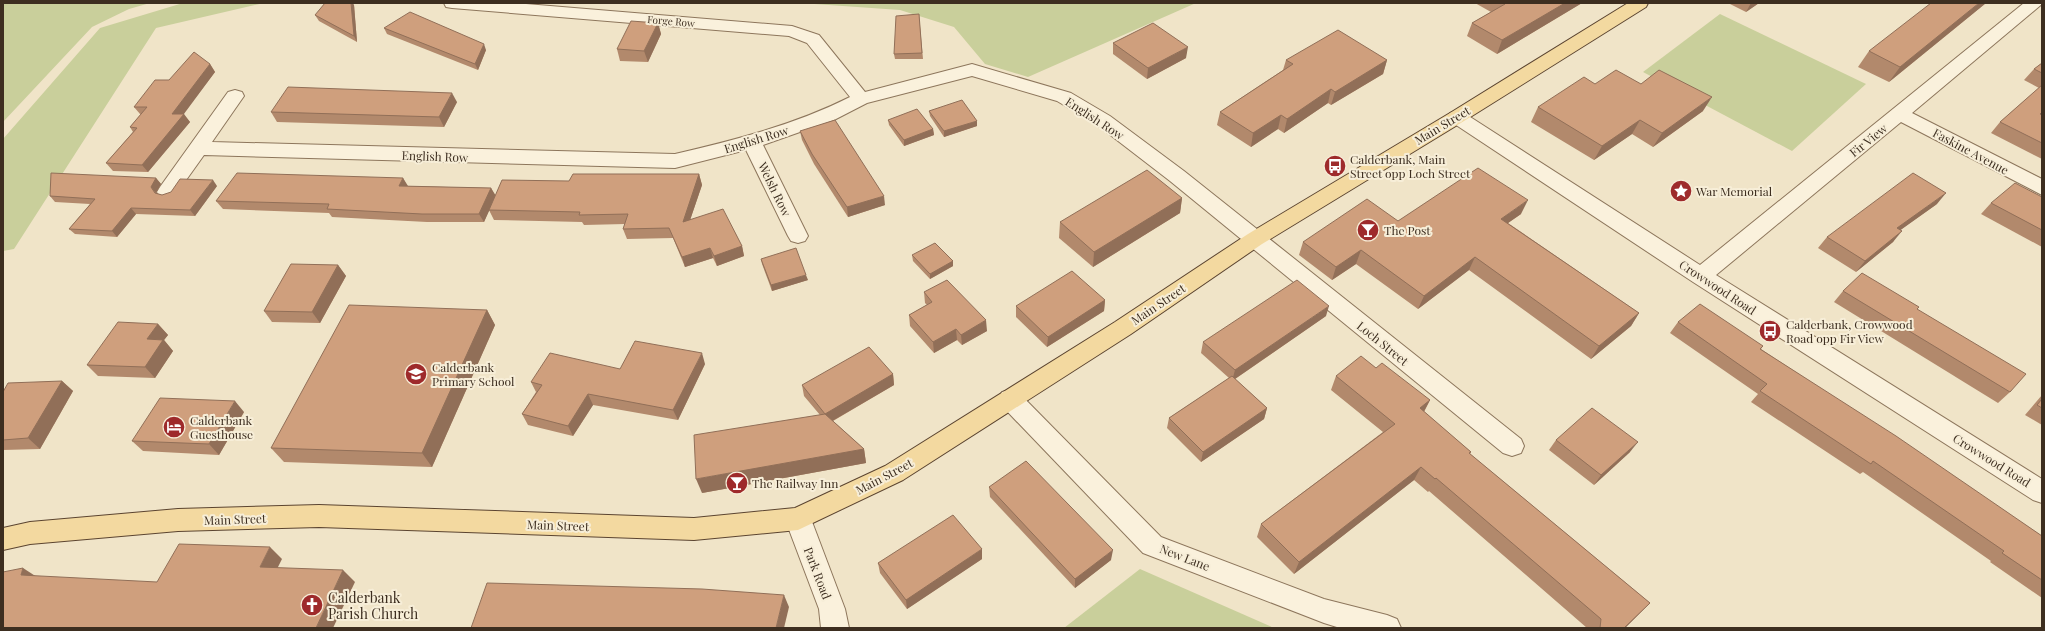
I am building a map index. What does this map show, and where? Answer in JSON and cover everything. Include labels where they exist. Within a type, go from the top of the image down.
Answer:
[{"type":"main road","name":"Main Street","points":[[3,539],[30,533],[178,520],[320,516],[694,529],[798,519],[894,473],[1123,328],[1255,239],[1457,117],[1640,3]]},
{"type":"street","name":"Forge Row","points":[[452,3],[792,31],[813,39],[861,99]]},
{"type":"street","name":"Fir View","points":[[1701,276],[2034,3]]},
{"type":"street","name":"English Row","points":[[199,148],[675,161],[752,142],[827,116],[861,99],[972,70],[1064,97],[1103,120],[1171,171],[1255,239]]},
{"type":"street","points":[[167,192],[235,96]]},
{"type":"street","name":"Faskine Avenue","points":[[1900,114],[2042,188]]},
{"type":"street","name":"Crowwood Road","points":[[1457,117],[1701,276],[2042,492]]},
{"type":"street","name":"Welsh Row","points":[[752,142],[798,236]]},
{"type":"street","name":"Loch Street","points":[[1255,239],[1512,446]]},
{"type":"street","name":"New Lane","points":[[1010,399],[1152,545],[1324,611],[1387,628]]},
{"type":"street","name":"Park Road","points":[[798,519],[832,609],[835,628]]},
{"type":"green space","points":[[3,3],[150,3],[129,9],[92,27],[3,122]]},
{"type":"green space","points":[[183,3],[264,3],[156,28],[14,249],[3,251],[3,139],[100,28]]},
{"type":"green space","points":[[800,3],[1196,3],[1028,77],[985,64],[954,27],[900,10]]},
{"type":"green space","points":[[1720,14],[1866,84],[1792,151],[1643,72]]},
{"type":"green space","points":[[1140,569],[1274,628],[1064,628]]},
{"type":"building","points":[[325,3],[351,3],[354,36],[315,15]]},
{"type":"building","points":[[1503,3],[1565,3],[1502,40],[1472,23],[1505,4]]},
{"type":"building","points":[[1931,3],[1979,3],[1900,67],[1869,51]]},
{"type":"building","points":[[410,12],[484,44],[475,64],[384,28]]},
{"type":"building","points":[[919,14],[922,53],[894,54],[896,16]]},
{"type":"building","points":[[631,21],[658,23],[644,51],[617,49]]},
{"type":"building","points":[[1153,23],[1188,47],[1148,68],[1113,43]]},
{"type":"building","points":[[1338,30],[1387,60],[1335,92],[1331,89],[1287,119],[1281,115],[1253,133],[1220,112],[1293,64],[1286,60]]},
{"type":"building","points":[[194,52],[210,64],[172,114],[184,114],[142,165],[106,163],[137,128],[130,127],[147,107],[134,107],[155,80],[169,80]]},
{"type":"building","points":[[2042,63],[2042,73],[2034,69]]},
{"type":"building","points":[[1616,70],[1641,84],[1659,70],[1712,97],[1662,133],[1640,120],[1602,146],[1538,107],[1584,77],[1595,84]]},
{"type":"building","points":[[2042,85],[2042,112],[2040,114],[2042,115],[2042,143],[2000,122]]},
{"type":"building","points":[[288,87],[452,93],[439,117],[271,112]]},
{"type":"building","points":[[962,100],[977,121],[944,131],[929,111]]},
{"type":"building","points":[[917,109],[933,129],[904,140],[888,120]]},
{"type":"building","points":[[835,120],[884,196],[847,207],[812,154],[800,131]]},
{"type":"building","points":[[1478,168],[1528,200],[1501,219],[1639,313],[1599,346],[1475,257],[1424,296],[1361,250],[1336,267],[1303,242],[1367,199],[1398,221]]},
{"type":"building","points":[[1147,170],[1182,198],[1094,252],[1060,222]]},
{"type":"building","points":[[51,173],[156,178],[151,187],[155,193],[162,195],[171,192],[180,179],[213,180],[190,210],[131,208],[112,231],[69,229],[95,199],[50,196]]},
{"type":"building","points":[[237,173],[403,178],[399,186],[491,188],[479,214],[422,214],[327,209],[329,204],[216,201]]},
{"type":"building","points":[[1913,173],[1946,193],[1897,228],[1902,231],[1865,261],[1827,237]]},
{"type":"building","points":[[573,174],[699,174],[683,222],[723,209],[742,246],[714,256],[710,248],[682,257],[669,228],[623,229],[628,214],[579,215],[580,212],[489,210],[502,180],[569,181]]},
{"type":"building","points":[[2015,183],[2042,197],[2042,230],[1991,203]]},
{"type":"building","points":[[935,243],[953,261],[930,274],[912,255]]},
{"type":"building","points":[[796,248],[806,275],[771,285],[761,259]]},
{"type":"building","points":[[291,264],[338,265],[312,312],[264,311]]},
{"type":"building","points":[[1072,271],[1105,300],[1048,337],[1016,306]]},
{"type":"building","points":[[1862,273],[1919,307],[1917,309],[2026,374],[2010,392],[1843,291]]},
{"type":"building","points":[[947,280],[986,320],[961,335],[956,329],[933,342],[909,315],[932,302],[924,292]]},
{"type":"building","points":[[1297,280],[1329,306],[1235,370],[1203,342]]},
{"type":"building","points":[[1700,304],[1763,346],[1760,349],[1896,436],[2042,536],[2042,580],[2002,553],[2004,551],[1873,461],[1871,464],[1760,391],[1767,384],[1678,322]]},
{"type":"building","points":[[349,305],[487,310],[422,453],[271,448]]},
{"type":"building","points":[[118,322],[158,324],[147,339],[163,340],[145,367],[87,365]]},
{"type":"building","points":[[635,341],[702,353],[673,410],[588,394],[568,426],[522,414],[542,385],[531,382],[550,353],[620,369]]},
{"type":"building","points":[[869,347],[893,374],[825,414],[802,385]]},
{"type":"building","points":[[1361,356],[1376,368],[1382,363],[1430,400],[1420,408],[1471,452],[1469,453],[1650,603],[1624,628],[1600,628],[1601,619],[1436,478],[1435,479],[1421,467],[1299,562],[1261,524],[1395,424],[1336,376]]},
{"type":"building","points":[[1232,376],[1267,408],[1203,452],[1169,418]]},
{"type":"building","points":[[62,381],[28,438],[3,440],[3,392],[8,383]]},
{"type":"building","points":[[160,398],[235,401],[209,444],[132,441]]},
{"type":"building","points":[[2042,399],[2042,408],[2037,405]]},
{"type":"building","points":[[1592,408],[1638,442],[1601,475],[1556,440]]},
{"type":"building","points":[[825,414],[864,449],[696,479],[694,435]]},
{"type":"building","points":[[1026,461],[1113,550],[1075,579],[989,487]]},
{"type":"building","points":[[953,515],[982,549],[906,600],[878,563]]},
{"type":"building","points":[[179,544],[270,547],[260,567],[343,570],[316,628],[3,628],[3,572],[23,568],[21,575],[157,582]]},
{"type":"building","points":[[487,583],[702,589],[784,595],[776,628],[471,628]]},
{"type":"place","name":"Calderbank, Main Street opp Loch Street","points":[[1335,166]]},
{"type":"place","name":"War Memorial","points":[[1681,191]]},
{"type":"place","name":"The Post","points":[[1368,230]]},
{"type":"place","name":"Calderbank, Crowwood Road opp Fir View","points":[[1770,331]]},
{"type":"place","name":"Calderbank Primary School","points":[[416,374]]},
{"type":"place","name":"Calderbank Guesthouse","points":[[174,427]]},
{"type":"place","name":"The Railway Inn","points":[[737,483]]},
{"type":"place","name":"Calderbank Parish Church","points":[[312,605]]}]
